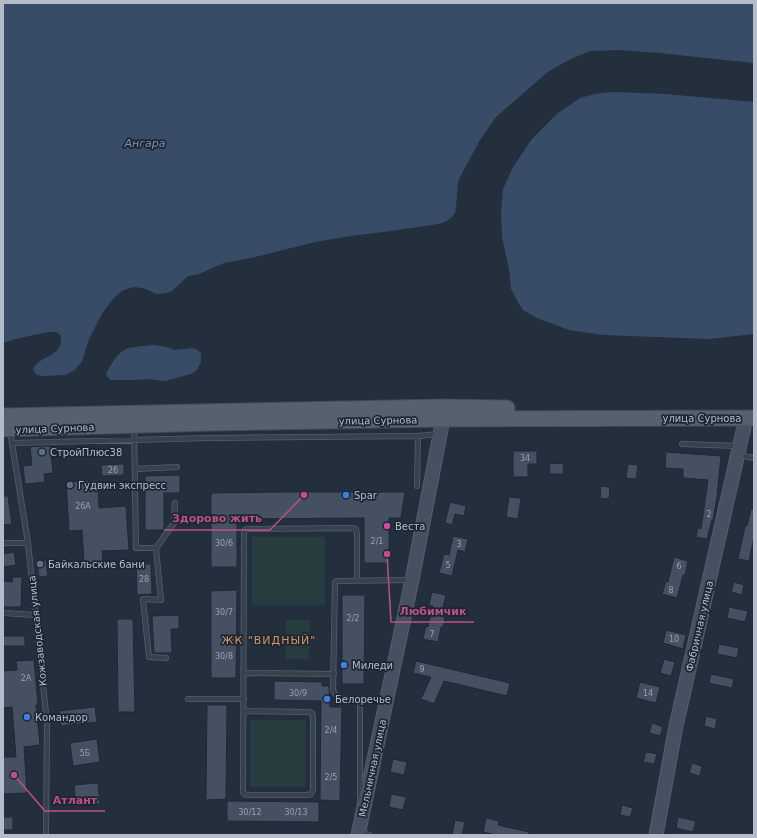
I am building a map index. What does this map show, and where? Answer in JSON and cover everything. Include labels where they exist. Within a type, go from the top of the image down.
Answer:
[{"type":"main road","name":"улица Сурнова","points":[[7,429],[442,408],[751,416]]},
{"type":"main road","name":"улица Сурнова","points":[[7,429],[134,433],[443,419],[751,416]]},
{"type":"street","name":"Фабричная улица","points":[[656,835],[676,726],[739,450],[751,416]]},
{"type":"street","name":"Мельничная улица","points":[[361,832],[386,699],[412,580],[443,419]]},
{"type":"lane","name":"Кожзаводская улица","points":[[7,429],[28,543],[47,723],[46,835]]},
{"type":"lane","points":[[156,548],[136,548],[134,433],[211,438],[418,436],[441,433]]},
{"type":"lane","points":[[417,486],[418,436]]},
{"type":"lane","points":[[682,444],[739,450],[754,458]]},
{"type":"lane","points":[[135,469],[177,467]]},
{"type":"lane","points":[[166,658],[148,657],[143,600],[160,600],[156,548],[174,523],[175,503]]},
{"type":"lane","points":[[244,711],[312,713],[314,717],[313,790],[311,794],[246,795],[242,790],[245,530],[356,529],[357,580]]},
{"type":"lane","points":[[3,543],[28,543]]},
{"type":"lane","points":[[386,699],[343,699],[337,697],[333,690],[335,582],[357,580],[412,580]]},
{"type":"lane","points":[[3,613],[36,615]]},
{"type":"lane","points":[[244,673],[334,674]]},
{"type":"lane","points":[[188,699],[244,699]]},
{"type":"lane","points":[[360,699],[361,832]]},
{"type":"green space","points":[[252,537],[325,537],[325,605],[252,605]]},
{"type":"green space","points":[[286,620],[310,620],[309,659],[286,659]]},
{"type":"green space","points":[[250,720],[306,720],[305,787],[250,787]]},
{"type":"water","name":"Ангара","points":[[3,3],[754,3],[754,63],[618,50],[590,51],[569,60],[549,71],[496,117],[480,140],[460,177],[455,213],[445,222],[315,242],[224,263],[199,274],[188,276],[172,291],[166,293],[157,294],[143,288],[133,287],[122,291],[114,298],[103,312],[89,339],[82,361],[75,370],[65,375],[43,376],[37,375],[33,369],[40,361],[57,350],[60,346],[61,337],[57,332],[49,332],[3,343]]},
{"type":"water","points":[[613,92],[666,94],[754,102],[754,334],[709,339],[604,335],[569,330],[537,318],[523,310],[519,304],[511,289],[509,269],[502,237],[501,212],[503,189],[512,169],[531,140],[557,114],[580,98],[595,94]]},
{"type":"water","points":[[155,345],[174,350],[194,348],[201,353],[201,362],[197,370],[191,374],[165,381],[148,379],[110,380],[106,374],[120,353],[133,347]]},
{"type":"building","points":[[50,446],[53,473],[44,474],[45,482],[25,484],[23,466],[32,465],[30,447]]},
{"type":"building","points":[[513,451],[537,451],[537,464],[528,464],[528,477],[513,477]]},
{"type":"building","points":[[666,452],[721,456],[717,497],[713,520],[707,539],[696,537],[698,528],[701,529],[708,480],[683,478],[683,469],[665,468]]},
{"type":"building","points":[[563,463],[564,474],[550,474],[549,464]]},
{"type":"building","points":[[124,464],[124,475],[102,476],[101,465]]},
{"type":"building","points":[[628,464],[638,465],[636,479],[626,478]]},
{"type":"building","points":[[180,475],[180,493],[164,493],[164,530],[145,530],[145,476]]},
{"type":"building","points":[[98,480],[99,508],[126,506],[129,550],[102,551],[103,562],[84,563],[82,530],[69,531],[66,482]]},
{"type":"building","points":[[601,486],[610,487],[609,499],[600,498]]},
{"type":"building","points":[[405,492],[401,518],[389,518],[389,563],[364,563],[364,518],[237,519],[237,567],[211,567],[211,493]]},
{"type":"building","points":[[3,496],[8,496],[12,524],[3,525]]},
{"type":"building","points":[[509,497],[521,498],[518,519],[506,517]]},
{"type":"building","points":[[450,502],[466,506],[464,516],[455,514],[452,525],[445,523]]},
{"type":"building","points":[[751,509],[754,509],[754,537],[749,561],[738,559],[745,526],[747,526]]},
{"type":"building","points":[[453,536],[468,539],[465,552],[458,550],[452,576],[439,573],[444,554],[449,555]]},
{"type":"building","points":[[14,552],[16,565],[3,567],[3,554]]},
{"type":"building","points":[[674,557],[688,561],[677,598],[662,594],[666,581],[668,582]]},
{"type":"building","points":[[46,560],[48,576],[39,577],[37,561]]},
{"type":"building","points":[[136,564],[151,564],[152,594],[137,595]]},
{"type":"building","points":[[13,577],[22,577],[21,607],[3,607],[3,581],[12,582]]},
{"type":"building","points":[[734,582],[744,585],[742,595],[731,592]]},
{"type":"building","points":[[237,590],[236,678],[211,678],[211,591]]},
{"type":"building","points":[[432,592],[446,595],[441,616],[445,617],[438,642],[423,639],[426,626],[428,627],[433,606],[429,605]]},
{"type":"building","points":[[342,595],[365,595],[364,684],[342,684]]},
{"type":"building","points":[[729,607],[748,611],[745,622],[727,618]]},
{"type":"building","points":[[179,615],[179,629],[171,629],[172,653],[154,653],[152,616]]},
{"type":"building","points":[[117,619],[133,619],[135,712],[118,712]]},
{"type":"building","points":[[666,630],[686,635],[683,649],[663,643]]},
{"type":"building","points":[[3,636],[25,636],[25,646],[3,646]]},
{"type":"building","points":[[719,644],[739,648],[737,658],[717,654]]},
{"type":"building","points":[[664,659],[675,662],[671,676],[660,673]]},
{"type":"building","points":[[34,660],[40,745],[24,747],[27,793],[3,794],[3,757],[16,757],[12,707],[3,708],[3,671],[17,670],[16,661]]},
{"type":"building","points":[[416,661],[510,683],[507,696],[444,681],[434,704],[421,699],[431,677],[413,673]]},
{"type":"building","points":[[711,674],[734,679],[732,688],[709,683]]},
{"type":"building","points":[[274,681],[322,682],[322,686],[329,686],[330,707],[342,707],[340,801],[320,800],[321,701],[274,700]]},
{"type":"building","points":[[640,682],[660,687],[656,703],[636,698]]},
{"type":"building","points":[[207,705],[227,705],[226,799],[206,800]]},
{"type":"building","points":[[95,707],[97,722],[61,726],[59,711]]},
{"type":"building","points":[[706,716],[717,719],[715,729],[704,726]]},
{"type":"building","points":[[652,723],[663,727],[660,736],[649,733]]},
{"type":"building","points":[[97,739],[100,762],[73,766],[70,743]]},
{"type":"building","points":[[646,752],[657,754],[654,764],[643,762]]},
{"type":"building","points":[[393,759],[407,762],[404,775],[390,772]]},
{"type":"building","points":[[692,763],[702,766],[700,776],[689,773]]},
{"type":"building","points":[[98,783],[100,804],[76,806],[74,785]]},
{"type":"building","points":[[391,794],[406,797],[403,810],[389,807]]},
{"type":"building","points":[[227,801],[319,802],[319,822],[227,821]]},
{"type":"building","points":[[622,805],[633,808],[630,817],[620,815]]},
{"type":"building","points":[[3,817],[13,817],[13,830],[3,830]]},
{"type":"building","points":[[678,817],[696,821],[693,832],[676,828]]},
{"type":"building","points":[[486,818],[499,821],[498,825],[529,832],[528,835],[496,835],[483,832]]},
{"type":"building","points":[[455,820],[465,822],[462,835],[452,835]]},
{"type":"place","name":"СтройПлюс38","points":[[42,452]]},
{"type":"place","name":"Гудвин экспресс","points":[[70,485]]},
{"type":"place","name":"Здорово жить","points":[[304,495]]},
{"type":"place","name":"Spar","points":[[346,495]]},
{"type":"place","name":"Веста","points":[[387,526]]},
{"type":"place","name":"Любимчик","points":[[387,554]]},
{"type":"place","name":"Байкальские бани","points":[[40,564]]},
{"type":"place","name":"Миледи","points":[[344,665]]},
{"type":"place","name":"Белоречье","points":[[327,699]]},
{"type":"place","name":"Командор","points":[[27,717]]},
{"type":"place","name":"Атлант","points":[[14,775]]},
{"type":"district","name":"ЖК \"ВИДНЫЙ\"","points":[[269,640]]}]
